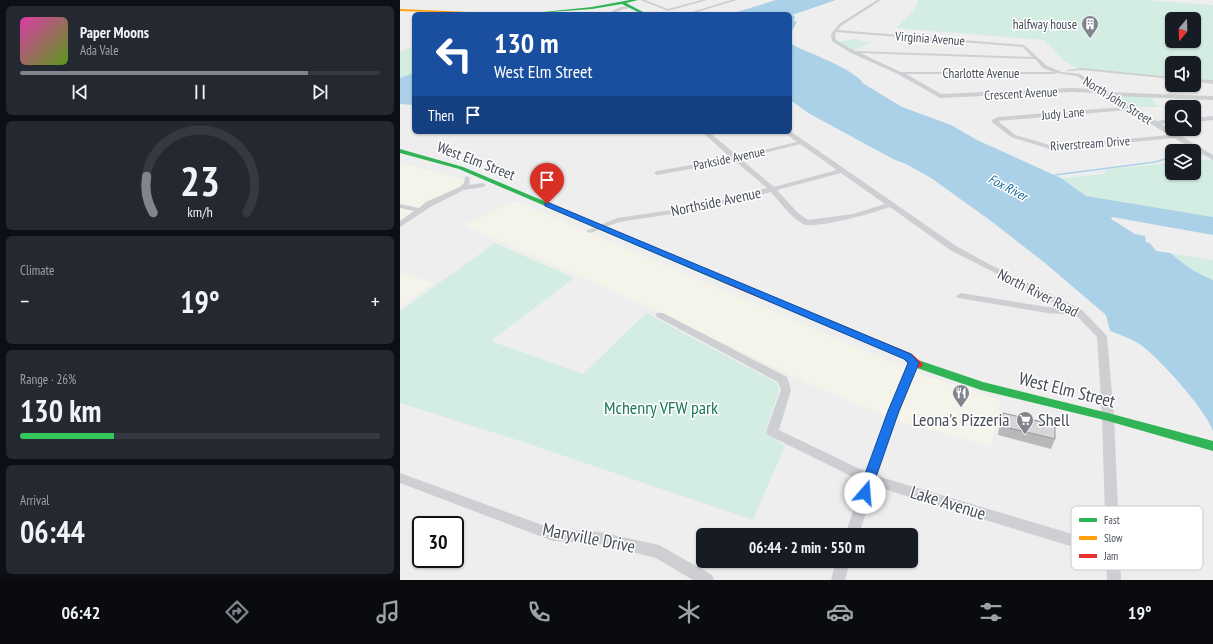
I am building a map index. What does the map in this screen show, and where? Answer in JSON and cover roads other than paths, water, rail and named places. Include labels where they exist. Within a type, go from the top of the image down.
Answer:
[{"type":"main road","points":[[553,12],[630,3],[642,12]]},
{"type":"main road","points":[[400,10],[446,12]]},
{"type":"main road","name":"West Elm Street","points":[[400,151],[462,168],[594,229],[840,338]]},
{"type":"main road","name":"West Elm Street","points":[[400,157],[452,172],[467,178],[908,356],[914,363]]},
{"type":"main road","name":"West Elm Street","points":[[881,355],[905,364],[914,363],[981,386],[1108,416],[1213,446]]},
{"type":"street","points":[[642,0],[668,10],[705,0]]},
{"type":"street","points":[[716,0],[723,3]]},
{"type":"street","points":[[694,12],[735,0]]},
{"type":"street","points":[[879,0],[840,24],[835,30],[833,36],[834,41],[853,52],[900,73]]},
{"type":"street","points":[[613,12],[630,3]]},
{"type":"street","name":"Virginia Avenue","points":[[835,30],[1024,46]]},
{"type":"street","name":"North John Street","points":[[1024,46],[1044,67],[1061,73],[1078,75],[1128,108],[1165,129]]},
{"type":"street","points":[[853,52],[1034,58]]},
{"type":"street","points":[[1061,73],[1069,70],[1082,69],[1165,77]]},
{"type":"street","name":"Charlotte Avenue","points":[[900,73],[1061,73]]},
{"type":"street","name":"Crescent Avenue","points":[[900,73],[940,96],[1071,90],[1213,98]]},
{"type":"street","points":[[1201,81],[1213,82]]},
{"type":"street","name":"Judy Lane","points":[[998,119],[1128,108]]},
{"type":"street","points":[[1201,119],[1213,118]]},
{"type":"street","name":"Riverstream Drive","points":[[998,119],[994,121],[1013,136],[1053,148],[1175,136]]},
{"type":"street","points":[[1155,122],[1165,121]]},
{"type":"street","points":[[707,134],[772,189],[795,215],[807,223],[854,216],[889,205]]},
{"type":"street","name":"North River Road","points":[[790,134],[889,205],[953,248],[1079,312],[1102,336],[1108,416],[1111,506]]},
{"type":"street","name":"North John Street","points":[[1175,136],[1213,158]]},
{"type":"street","name":"Parkside Avenue","points":[[657,173],[735,159],[802,142]]},
{"type":"street","name":"Northside Avenue","points":[[594,229],[617,220],[705,207],[841,171]]},
{"type":"street","points":[[400,225],[419,210],[462,188],[467,183],[467,178]]},
{"type":"street","points":[[462,188],[483,185]]},
{"type":"street","points":[[400,206],[419,210]]},
{"type":"street","points":[[962,296],[1047,310],[1079,312]]},
{"type":"street","name":"Lake Avenue","points":[[660,315],[784,380],[786,390],[772,432],[869,479],[1071,540]]},
{"type":"street","points":[[854,528],[869,479],[894,411],[914,363]]},
{"type":"street","name":"Maryville Drive","points":[[400,478],[553,535],[600,538],[659,552],[707,580]]},
{"type":"street","points":[[838,580],[842,568]]},
{"type":"street","name":"North River Road","points":[[1113,570],[1114,580]]},
{"type":"water","points":[[776,0],[836,0],[792,15],[792,12],[737,12]]},
{"type":"water","points":[[792,15],[795,16],[794,21],[797,22],[792,31]]},
{"type":"water","name":"Fox River","points":[[792,44],[847,70],[862,81],[861,82],[902,107],[951,125],[977,140],[1061,178],[1086,196],[1213,217],[1213,235],[1112,217],[1111,219],[1135,234],[1145,236],[1146,242],[1150,243],[1156,251],[1170,253],[1192,270],[1213,280],[1213,431],[1201,410],[1182,385],[1150,352],[1138,343],[1110,331],[1106,315],[1045,263],[991,221],[931,178],[810,114],[792,101]]},
{"type":"water","points":[[412,74],[412,105],[400,104],[400,78]]},
{"type":"waterway","points":[[1055,175],[1155,162],[1165,159]]},
{"type":"place","name":"halfway house","points":[[1090,39]]},
{"type":"place","name":"Leona's Pizzeria","points":[[961,408]]},
{"type":"place","name":"Shell","points":[[1025,435]]},
{"type":"park label","name":"Mchenry VFW park","points":[[661,408]]}]
